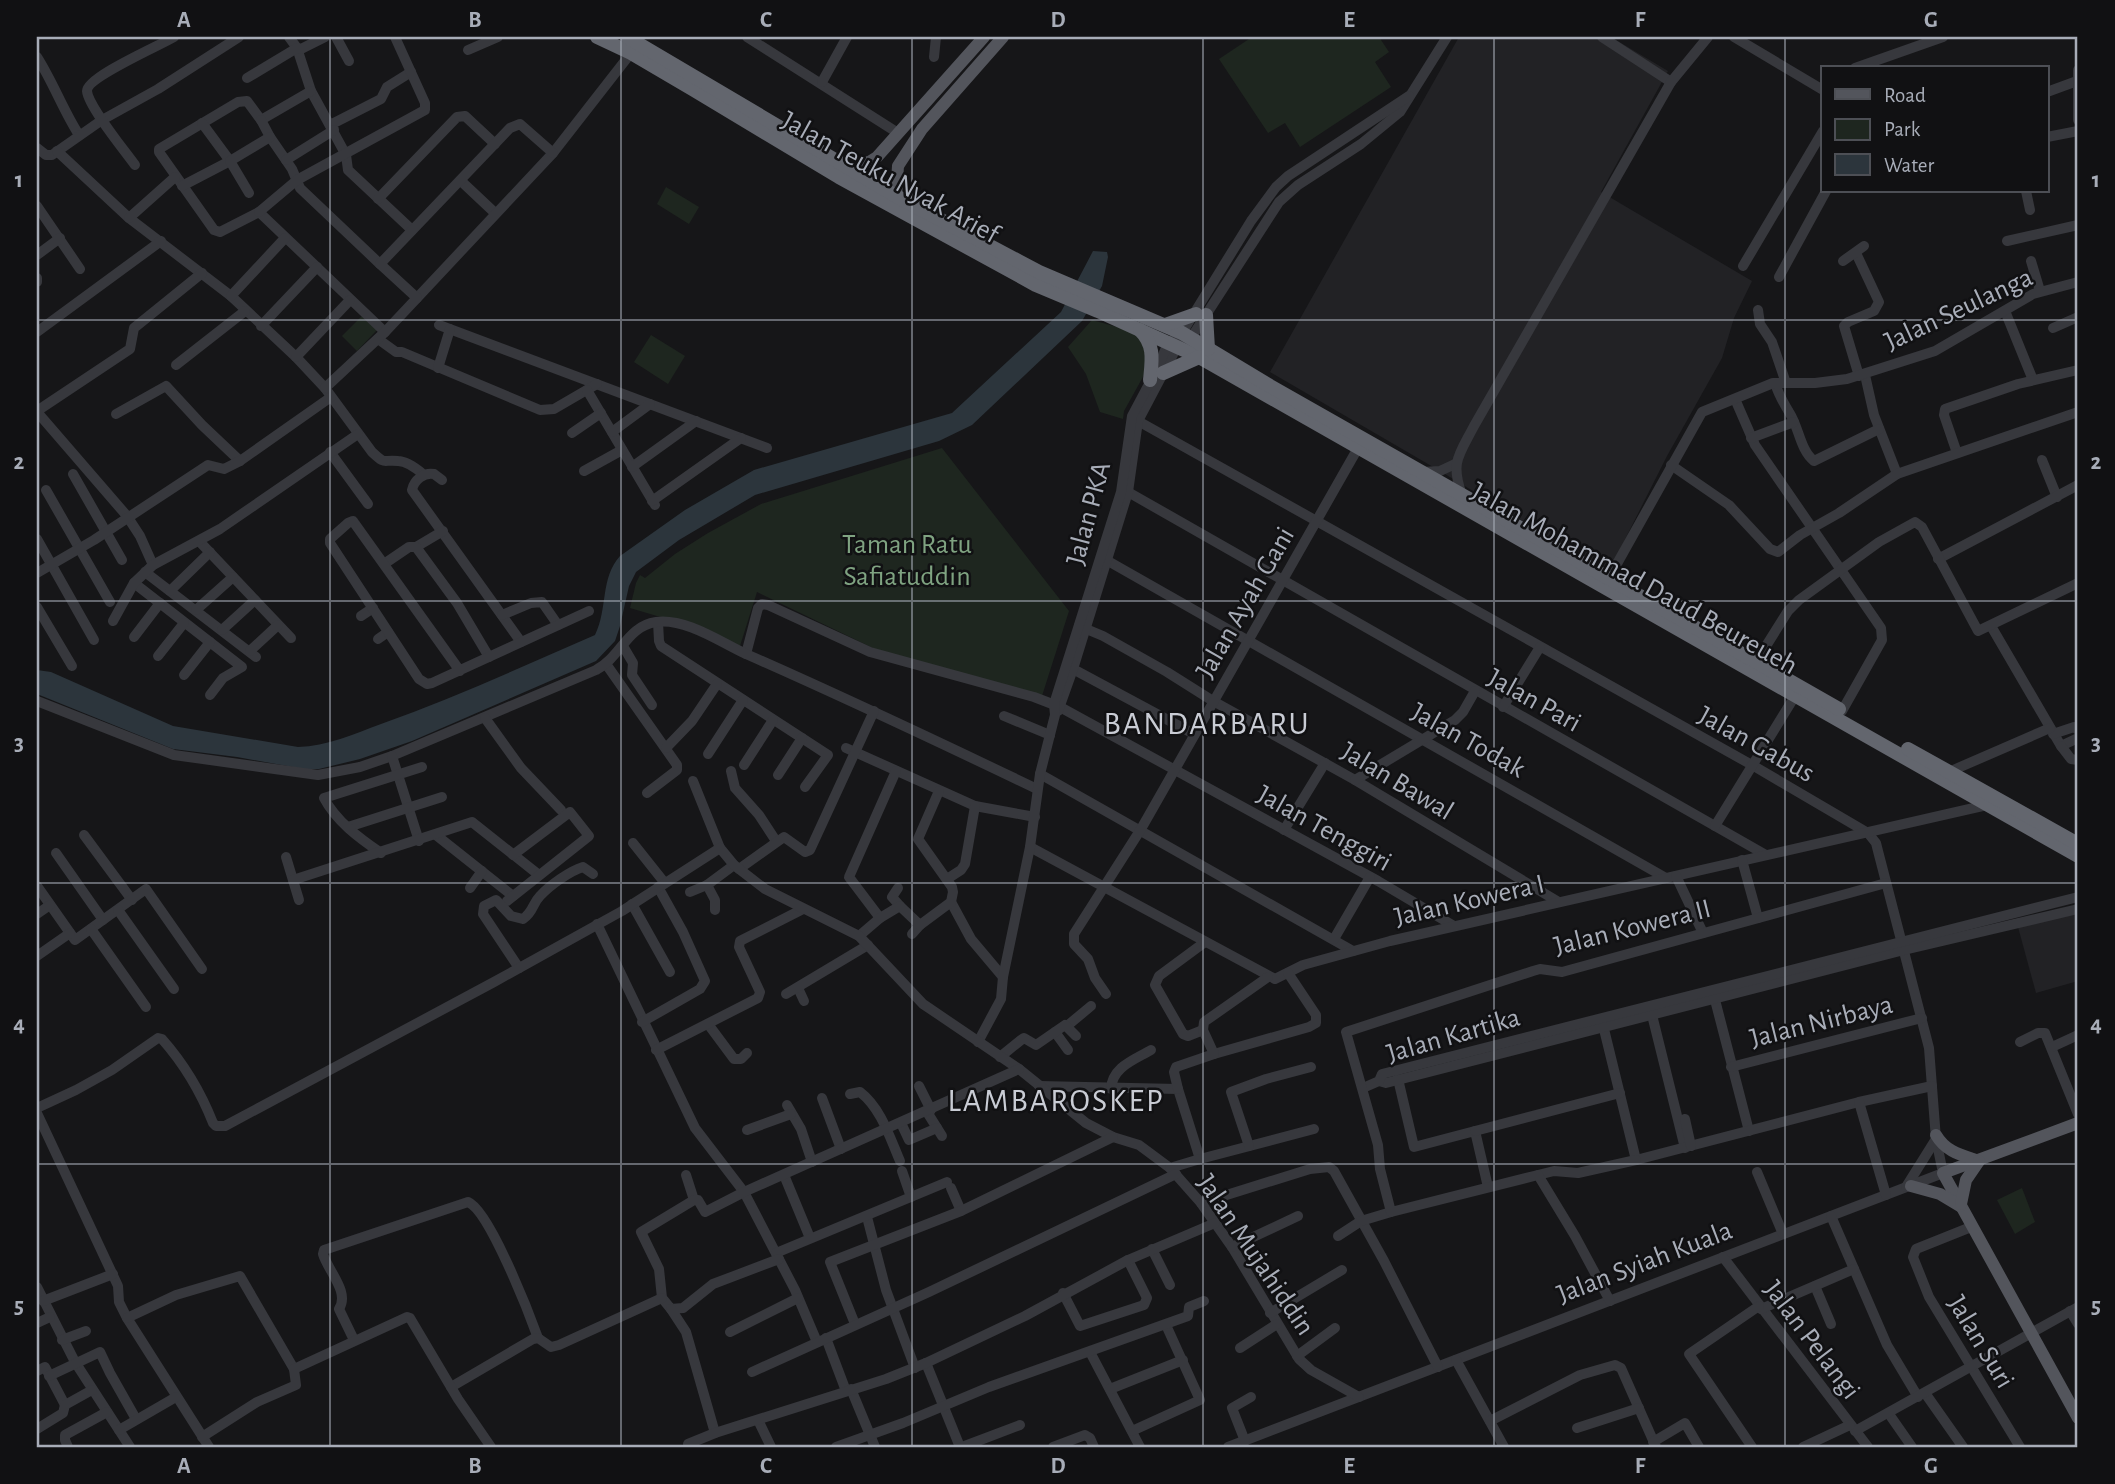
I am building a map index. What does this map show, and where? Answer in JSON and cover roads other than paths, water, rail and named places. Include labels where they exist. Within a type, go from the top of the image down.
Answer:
[{"type":"highway","name":"Jalan Teuku Nyak Arief","points":[[597,37],[842,163],[1058,287]]},
{"type":"highway","name":"Jalan Teuku Nyak Arief","points":[[627,37],[839,177],[1058,287],[1101,305],[1165,325],[1180,341]]},
{"type":"highway","name":"Jalan Teuku Nyak Arief","points":[[1101,305],[1140,330],[1180,341]]},
{"type":"highway","points":[[1140,330],[1151,347],[1157,376],[1204,353],[1201,314],[1165,325]]},
{"type":"highway","name":"Jalan Mohammad Daud Beureueh","points":[[1180,341],[1331,426],[1422,472],[1462,495],[1500,522],[1795,695],[2078,856]]},
{"type":"highway","name":"Jalan Mohammad Daud Beureueh","points":[[1331,426],[1358,448],[1609,578],[2078,844]]},
{"type":"main road","points":[[842,163],[869,162],[877,157],[984,37]]},
{"type":"main road","points":[[896,196],[898,166],[922,129],[1003,37]]},
{"type":"main road","name":"Jalan Syiah Kuala","points":[[1944,1173],[2078,1123]]},
{"type":"main road","points":[[1936,1137],[1948,1149],[1979,1161],[1966,1180],[1961,1207]]},
{"type":"main road","points":[[1944,1173],[1971,1227],[2078,1418]]},
{"type":"main road","points":[[1909,1187],[1940,1194],[1961,1207]]},
{"type":"street","points":[[135,164],[102,120],[88,94],[90,83],[174,37]]},
{"type":"street","points":[[37,148],[48,156],[239,37]]},
{"type":"street","points":[[289,37],[297,48],[312,91],[346,155],[348,170],[412,230]]},
{"type":"street","points":[[247,78],[297,48],[301,49],[325,37]]},
{"type":"street","points":[[335,37],[349,61]]},
{"type":"street","points":[[395,37],[425,103],[425,110],[297,180],[260,212],[220,232],[214,230],[175,177],[159,149],[243,101],[250,104],[286,160],[297,180],[300,188],[417,298]]},
{"type":"street","points":[[468,50],[498,37]]},
{"type":"street","points":[[747,37],[822,82],[898,133]]},
{"type":"street","points":[[822,82],[845,37]]},
{"type":"street","points":[[934,57],[936,37]]},
{"type":"street","points":[[1201,314],[1279,202],[1298,185],[1361,144],[1400,112],[1447,37]]},
{"type":"street","points":[[1602,37],[1671,82]]},
{"type":"street","points":[[1462,495],[1456,479],[1455,464],[1474,426],[1671,82],[1708,37]]},
{"type":"street","points":[[1734,37],[1821,88]]},
{"type":"street","points":[[1861,66],[1943,37]]},
{"type":"street","points":[[37,573],[208,466],[224,469],[240,461],[328,393],[553,153],[631,53]]},
{"type":"street","points":[[37,57],[79,135]]},
{"type":"street","points":[[286,160],[332,127],[381,99],[387,87],[411,72]]},
{"type":"street","points":[[2048,91],[2078,75],[2078,120]]},
{"type":"street","points":[[261,120],[312,91]]},
{"type":"street","points":[[1201,314],[1241,237],[1270,194],[1288,176],[1409,96]]},
{"type":"street","points":[[378,199],[457,117],[465,116],[495,144]]},
{"type":"street","points":[[202,123],[249,193]]},
{"type":"street","points":[[380,264],[518,123],[553,153]]},
{"type":"street","points":[[1353,131],[1361,144]]},
{"type":"street","points":[[2048,137],[2078,131]]},
{"type":"street","points":[[1743,266],[1821,134]]},
{"type":"street","points":[[182,186],[270,137]]},
{"type":"street","points":[[57,151],[129,218],[231,296],[296,357],[381,461],[386,463],[397,460],[423,474],[434,474],[442,480]]},
{"type":"street","points":[[1318,156],[1325,167]]},
{"type":"street","points":[[129,218],[175,177]]},
{"type":"street","points":[[461,181],[495,213]]},
{"type":"street","points":[[1779,277],[1825,192]]},
{"type":"street","points":[[2026,192],[2030,210]]},
{"type":"street","points":[[1270,194],[1279,202]]},
{"type":"street","points":[[37,206],[41,221],[60,238],[80,269]]},
{"type":"street","points":[[260,212],[350,300],[396,352],[402,352],[540,410],[554,409],[597,384]]},
{"type":"street","points":[[2007,241],[2050,229],[2063,230],[2078,225]]},
{"type":"street","points":[[37,255],[60,238]]},
{"type":"street","points":[[231,296],[285,238]]},
{"type":"street","points":[[37,332],[160,241]]},
{"type":"street","points":[[1843,261],[1860,250],[1879,302],[1874,311],[1844,326],[1897,474]]},
{"type":"street","points":[[2031,261],[2040,291]]},
{"type":"street","points":[[261,326],[317,267]]},
{"type":"street","points":[[202,273],[134,328],[131,349],[38,411],[127,516],[140,536],[149,568],[170,591],[253,654],[278,625]]},
{"type":"street","name":"Jalan Seulanga","points":[[1774,383],[1821,382],[1862,375],[1935,351],[2040,291],[2078,282]]},
{"type":"street","points":[[296,357],[350,300]]},
{"type":"street","points":[[1759,310],[1757,313],[1760,324],[1772,342],[1786,383]]},
{"type":"street","points":[[176,365],[245,311]]},
{"type":"street","points":[[2005,311],[2033,380]]},
{"type":"street","name":"Jalan PKA","points":[[978,1042],[1001,999],[1003,977],[1030,846],[1040,774],[1056,709],[1121,492],[1132,416],[1180,341],[1201,314]]},
{"type":"street","points":[[2053,328],[2078,317]]},
{"type":"street","points":[[439,325],[767,448]]},
{"type":"street","points":[[438,368],[450,329]]},
{"type":"street","points":[[1957,453],[1944,415],[1945,409],[2033,380],[2078,369]]},
{"type":"street","name":"Jalan PKA","points":[[1056,709],[1073,669],[1082,627],[1108,561],[1128,492],[1138,421],[1157,376]]},
{"type":"street","points":[[1609,578],[1698,415],[1774,383],[1806,451],[1814,461],[1880,429]]},
{"type":"street","points":[[116,414],[166,386],[240,461]]},
{"type":"street","points":[[587,390],[653,503],[741,438]]},
{"type":"street","points":[[1735,399],[1751,438],[1811,528],[1878,620],[1883,635],[1842,711]]},
{"type":"street","points":[[612,432],[650,404]]},
{"type":"street","points":[[1671,465],[1729,505],[1770,548],[1778,552],[1897,474],[2078,412]]},
{"type":"street","points":[[572,433],[601,413]]},
{"type":"street","points":[[632,467],[696,421]]},
{"type":"street","name":"Jalan Gabus","points":[[1138,421],[1752,765],[1868,833]]},
{"type":"street","points":[[1751,438],[1794,422]]},
{"type":"street","points":[[113,621],[134,583],[149,568],[230,522],[358,434]]},
{"type":"street","name":"Jalan Ayah Gani","points":[[1106,994],[1095,978],[1088,959],[1072,940],[1074,934],[1141,829],[1358,448]]},
{"type":"street","points":[[584,471],[622,450]]},
{"type":"street","points":[[330,452],[368,504]]},
{"type":"street","points":[[2042,460],[2057,497]]},
{"type":"street","points":[[1422,472],[1440,471],[1455,464]]},
{"type":"street","points":[[73,474],[122,560]]},
{"type":"street","points":[[423,474],[412,490],[522,642]]},
{"type":"street","points":[[1938,559],[2078,485]]},
{"type":"street","points":[[46,490],[110,602]]},
{"type":"street","name":"Jalan Pari","points":[[1128,492],[1766,855]]},
{"type":"street","points":[[460,671],[353,521],[348,523],[330,539],[333,547],[424,682],[432,683],[460,671],[589,611]]},
{"type":"street","points":[[1756,662],[1788,611],[1799,600],[1887,537],[1914,522],[1921,524],[1979,632],[2078,583]]},
{"type":"street","points":[[384,564],[409,547],[416,547],[443,531]]},
{"type":"street","points":[[37,539],[94,640]]},
{"type":"street","points":[[200,541],[291,639]]},
{"type":"street","points":[[416,547],[457,603],[489,657]]},
{"type":"street","points":[[170,591],[210,552]]},
{"type":"street","name":"Jalan Todak","points":[[1108,561],[1248,642],[1671,877]]},
{"type":"street","points":[[195,610],[233,577]]},
{"type":"street","points":[[134,583],[242,667],[223,678],[210,695]]},
{"type":"street","points":[[222,630],[255,600]]},
{"type":"street","points":[[502,615],[531,603],[542,602],[558,625]]},
{"type":"street","points":[[134,636],[160,603]]},
{"type":"street","name":"Jalan Tenggiri","points":[[746,654],[758,608],[762,604],[768,605],[870,652],[1056,709],[1174,769],[1454,926]]},
{"type":"street","points":[[37,607],[72,666]]},
{"type":"street","points":[[361,616],[373,608]]},
{"type":"street","points":[[658,622],[661,646],[828,755],[805,787]]},
{"type":"street","points":[[37,701],[174,755],[318,775],[359,767],[392,756],[606,664],[634,631],[658,622],[685,626],[874,711],[1037,789]]},
{"type":"street","points":[[159,656],[184,623]]},
{"type":"street","points":[[1991,626],[2061,746],[2071,759],[2078,760]]},
{"type":"street","name":"Jalan Bawal","points":[[1082,627],[1131,651],[1213,701],[1355,780],[1557,901]]},
{"type":"street","points":[[378,639],[388,632]]},
{"type":"street","points":[[184,675],[210,642]]},
{"type":"street","points":[[623,646],[634,663],[632,675],[652,705]]},
{"type":"street","points":[[1503,707],[1540,647]]},
{"type":"street","points":[[606,664],[677,765],[677,770],[647,793]]},
{"type":"street","points":[[1073,669],[1194,734]]},
{"type":"street","points":[[666,748],[692,720],[717,684]]},
{"type":"street","points":[[1355,780],[1457,718],[1475,691]]},
{"type":"street","points":[[1715,826],[1795,695]]},
{"type":"street","points":[[708,754],[743,700]]},
{"type":"street","points":[[690,892],[707,885],[784,837],[805,852],[810,850],[850,750],[874,711]]},
{"type":"street","points":[[1004,716],[1050,735]]},
{"type":"street","points":[[485,718],[521,768],[561,810]]},
{"type":"street","points":[[744,765],[773,720]]},
{"type":"street","points":[[1951,771],[2052,731],[2074,727],[2078,730]]},
{"type":"street","points":[[778,775],[802,738]]},
{"type":"street","points":[[2061,746],[2078,738]]},
{"type":"street","points":[[850,750],[975,806],[1035,817]]},
{"type":"street","points":[[392,756],[419,841]]},
{"type":"street","points":[[1284,830],[1325,763]]},
{"type":"street","points":[[380,853],[348,827],[324,798],[422,767]]},
{"type":"street","points":[[731,771],[736,788],[759,814],[776,841]]},
{"type":"street","points":[[880,918],[849,877],[896,771]]},
{"type":"street","points":[[1040,774],[1353,951]]},
{"type":"street","name":"Jalan Mujahiddin","points":[[692,781],[720,848],[736,867],[765,889],[859,936],[923,1004],[1019,1069],[1086,1123],[1113,1137],[1139,1145],[1173,1171],[1201,1203],[1232,1247],[1297,1356],[1311,1370],[1359,1397]]},
{"type":"street","points":[[939,791],[918,839],[947,878],[953,892],[951,902],[971,939],[1003,977]]},
{"type":"street","points":[[348,827],[442,797]]},
{"type":"street","name":"Jalan Kowera I","points":[[1268,977],[1278,979],[1303,965],[1353,951],[1557,901],[1987,805]]},
{"type":"street","points":[[947,878],[961,870],[965,864],[975,806]]},
{"type":"street","points":[[436,835],[510,898],[589,836],[570,812],[513,855]]},
{"type":"street","points":[[293,880],[472,822],[539,875]]},
{"type":"street","points":[[1868,833],[1876,843],[1929,1048],[1936,1137],[1944,1173]]},
{"type":"street","points":[[84,835],[132,900]]},
{"type":"street","points":[[633,843],[661,885],[705,981],[700,989],[642,1022]]},
{"type":"street","points":[[1030,846],[1268,977],[1204,1022],[1203,1031],[1214,1054]]},
{"type":"street","points":[[209,1447],[127,1318],[119,1301],[118,1286],[113,1274],[37,1110],[112,1070],[158,1038],[162,1039],[199,1088],[213,1123],[220,1127],[225,1126],[519,968],[632,904],[720,848]]},
{"type":"street","points":[[56,853],[103,920]]},
{"type":"street","points":[[286,857],[299,900]]},
{"type":"street","points":[[1742,860],[1758,918]]},
{"type":"street","points":[[519,968],[483,914],[484,906],[496,900],[511,916],[523,919],[531,913],[541,896],[573,871],[583,867],[593,874]]},
{"type":"street","points":[[470,888],[482,872]]},
{"type":"street","points":[[1334,939],[1370,877]]},
{"type":"street","points":[[1671,877],[1703,933]]},
{"type":"street","name":"Jalan Kowera II","points":[[1363,1088],[1345,1036],[1350,1029],[1540,969],[1562,972],[1886,883]]},
{"type":"street","points":[[707,885],[713,896],[715,910]]},
{"type":"street","points":[[37,886],[75,940],[146,889],[202,969]]},
{"type":"street","points":[[898,887],[892,897],[920,925]]},
{"type":"street","name":"Jalan Kartika","points":[[1713,995],[1655,1015],[1602,1023],[1386,1083],[1379,1081],[1382,1074],[1713,995],[2078,897]]},
{"type":"street","points":[[912,934],[951,902]]},
{"type":"street","points":[[632,904],[670,972]]},
{"type":"street","points":[[37,914],[50,905]]},
{"type":"street","points":[[859,936],[880,918],[900,906]]},
{"type":"street","points":[[656,1051],[760,995],[739,947],[740,941],[803,909]]},
{"type":"street","name":"Jalan Kartika","points":[[1903,945],[2078,909]]},
{"type":"street","points":[[118,910],[174,989]]},
{"type":"street","points":[[597,924],[695,1128],[744,1192],[797,1298],[849,1390],[875,1447]]},
{"type":"street","points":[[91,929],[146,1007]]},
{"type":"street","points":[[37,956],[70,933]]},
{"type":"street","points":[[1203,1031],[1188,1036],[1183,1034],[1155,985],[1159,976],[1205,942]]},
{"type":"street","points":[[786,994],[868,945]]},
{"type":"street","points":[[1200,1159],[1178,1089],[1174,1072],[1176,1066],[1316,1023],[1316,1015],[1289,973]]},
{"type":"street","points":[[798,988],[804,1001]]},
{"type":"street","points":[[1713,995],[1749,1131]]},
{"type":"street","points":[[1000,1057],[1021,1040],[1026,1039],[1036,1045],[1062,1026],[1068,1026],[1091,1006]]},
{"type":"street","points":[[1655,1015],[1688,1147]]},
{"type":"street","name":"Jalan Nirbaya","points":[[1731,1067],[1922,1018]]},
{"type":"street","points":[[1602,1023],[1636,1160]]},
{"type":"street","points":[[708,1024],[734,1059],[741,1059],[747,1053]]},
{"type":"street","points":[[1068,1026],[1076,1036]]},
{"type":"street","points":[[1055,1032],[1068,1050]]},
{"type":"street","points":[[2020,1042],[2042,1032],[2052,1047],[2078,1114]]},
{"type":"street","points":[[2052,1047],[2078,1035]]},
{"type":"street","points":[[1111,1089],[1113,1077],[1121,1068],[1151,1051]]},
{"type":"street","points":[[1249,1146],[1231,1092],[1311,1067]]},
{"type":"street","points":[[694,1200],[698,1200],[705,1212],[1019,1069]]},
{"type":"street","points":[[1398,1079],[1414,1147],[1620,1093]]},
{"type":"street","points":[[1379,1081],[1363,1088],[1391,1212]]},
{"type":"street","points":[[901,1123],[909,1140],[940,1132],[919,1086]]},
{"type":"street","points":[[1039,1086],[1178,1089]]},
{"type":"street","points":[[1338,1236],[1361,1221],[1488,1187],[1560,1170],[1578,1173],[1636,1160],[1859,1102],[1932,1086]]},
{"type":"street","points":[[850,1094],[862,1093],[876,1110],[887,1129],[911,1198]]},
{"type":"street","points":[[822,1098],[841,1150]]},
{"type":"street","points":[[1859,1102],[1886,1195]]},
{"type":"street","points":[[747,1130],[789,1109],[801,1129],[812,1162]]},
{"type":"street","points":[[752,1372],[893,1308],[1200,1159],[1314,1129]]},
{"type":"street","points":[[1475,1131],[1488,1187]]},
{"type":"street","points":[[855,1324],[830,1263],[833,1260],[961,1211],[1113,1137]]},
{"type":"street","points":[[1909,1187],[1936,1137]]},
{"type":"street","points":[[1201,1203],[1277,1178],[1320,1166],[1329,1167],[1334,1171],[1384,1261],[1438,1367]]},
{"type":"street","points":[[1757,1172],[1783,1234]]},
{"type":"street","name":"Jalan Syiah Kuala","points":[[1228,1447],[1944,1173]]},
{"type":"street","points":[[686,1175],[694,1200]]},
{"type":"street","points":[[784,1175],[810,1238]]},
{"type":"street","points":[[1538,1175],[1610,1301]]},
{"type":"street","points":[[671,1309],[683,1308],[713,1284],[778,1256],[810,1238],[949,1185],[961,1211]]},
{"type":"street","points":[[694,1200],[641,1232],[659,1269],[662,1298],[686,1332],[716,1433]]},
{"type":"street","points":[[355,1340],[341,1315],[343,1294],[325,1262],[324,1250],[468,1202],[477,1208],[500,1249],[538,1338],[551,1347],[662,1298]]},
{"type":"street","points":[[1232,1247],[1298,1216]]},
{"type":"street","points":[[1831,1216],[1887,1345],[1921,1395],[1962,1447]]},
{"type":"street","points":[[867,1217],[893,1308],[915,1368]]},
{"type":"street","points":[[685,1446],[716,1433],[915,1368],[1015,1321],[1128,1260],[1215,1223]]},
{"type":"street","name":"Jalan Suri","points":[[1971,1227],[1916,1249],[1913,1254],[1929,1297],[2020,1447]]},
{"type":"street","points":[[1152,1249],[1170,1284]]},
{"type":"street","name":"Jalan Pelangi","points":[[1723,1257],[1868,1447]]},
{"type":"street","points":[[1063,1293],[1080,1325],[1144,1305],[1147,1297],[1128,1260]]},
{"type":"street","points":[[1752,1447],[1689,1354],[1760,1308],[1854,1269]]},
{"type":"street","points":[[1270,1313],[1342,1270]]},
{"type":"street","points":[[43,1301],[113,1274]]},
{"type":"street","points":[[127,1318],[176,1295],[240,1276],[294,1369],[296,1385],[257,1402],[202,1437]]},
{"type":"street","points":[[1815,1286],[1832,1324]]},
{"type":"street","points":[[37,1287],[62,1340],[130,1447]]},
{"type":"street","points":[[730,1332],[797,1298]]},
{"type":"street","points":[[836,1447],[1166,1325],[1188,1316],[1189,1307],[1204,1301]]},
{"type":"street","points":[[1803,1447],[1889,1413],[2074,1309],[2078,1324]]},
{"type":"street","points":[[37,1324],[50,1317]]},
{"type":"street","points":[[294,1369],[403,1317],[410,1317],[451,1387],[491,1447]]},
{"type":"street","points":[[1240,1348],[1277,1324]]},
{"type":"street","points":[[1132,1431],[1200,1400],[1166,1325]]},
{"type":"street","points":[[1297,1356],[1335,1328]]},
{"type":"street","points":[[62,1340],[86,1331]]},
{"type":"street","points":[[451,1387],[538,1338]]},
{"type":"street","points":[[49,1376],[100,1352],[136,1419]]},
{"type":"street","points":[[1090,1352],[1140,1447]]},
{"type":"street","points":[[1110,1389],[1183,1360]]},
{"type":"street","points":[[1456,1360],[1504,1447]]},
{"type":"street","points":[[926,1363],[961,1447],[1020,1425]]},
{"type":"street","points":[[1490,1421],[1580,1375],[1615,1365],[1621,1368],[1654,1445],[1685,1423],[1699,1447]]},
{"type":"street","points":[[37,1371],[45,1367],[65,1405],[64,1412],[37,1429]]},
{"type":"street","points":[[65,1405],[92,1390]]},
{"type":"street","points":[[119,1430],[176,1397]]},
{"type":"street","points":[[1245,1441],[1232,1408],[1251,1397]]},
{"type":"street","points":[[1577,1428],[1639,1408]]},
{"type":"street","points":[[68,1447],[65,1434],[107,1412]]},
{"type":"street","points":[[1889,1413],[1912,1447]]},
{"type":"street","points":[[758,1419],[771,1447]]},
{"type":"street","points":[[1053,1447],[1084,1435],[1090,1438],[1094,1447]]},
{"type":"water","points":[[1093,251],[1107,252],[1108,257],[1102,286],[1082,321],[972,425],[939,441],[755,495],[679,540],[636,572],[629,586],[615,641],[596,661],[412,741],[360,759],[319,769],[304,769],[173,749],[37,694],[37,670],[51,672],[173,726],[298,747],[340,739],[462,693],[595,635],[602,615],[609,574],[620,556],[685,510],[754,470],[952,413],[1061,312]]},
{"type":"district","name":"BANDARBARU","points":[[1207,723]]},
{"type":"district","name":"LAMBAROSKEP","points":[[1056,1100]]},
{"type":"park label","name":"Taman Ratu Safiatuddin","points":[[907,559]]}]
